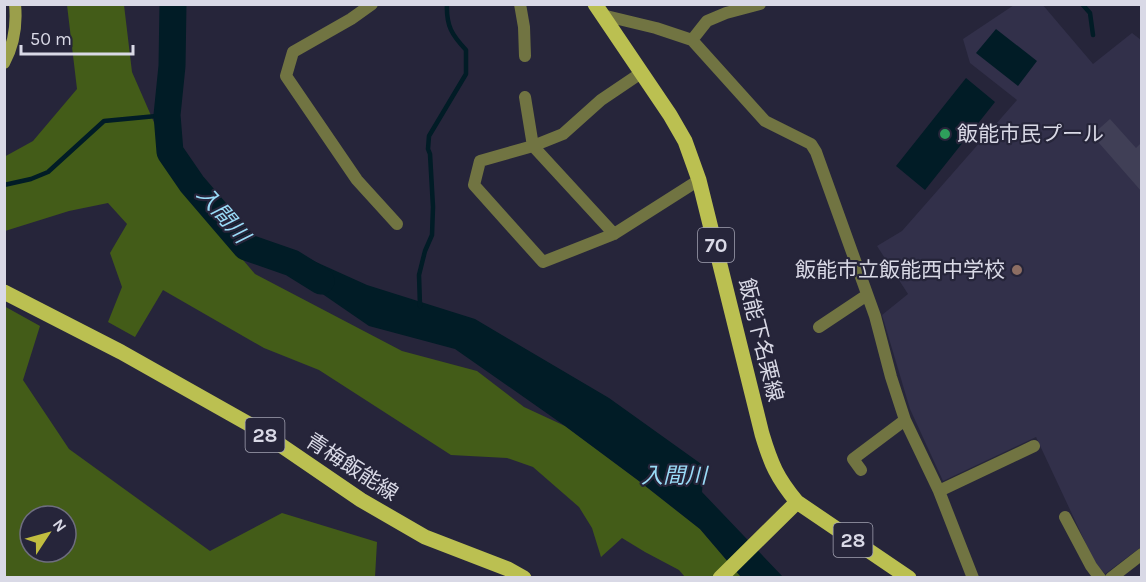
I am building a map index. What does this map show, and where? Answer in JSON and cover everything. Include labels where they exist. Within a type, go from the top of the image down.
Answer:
[{"type":"main road","name":"飯能下名栗線","points":[[598,10],[670,115],[684,141],[699,180],[770,460],[783,485],[797,502],[909,578]]},
{"type":"main road","name":"青梅飯能線","points":[[4,292],[121,351],[254,427],[361,500],[425,537],[504,573],[524,578]]},
{"type":"main road","points":[[720,578],[797,502]]},
{"type":"street","points":[[4,63],[11,50],[16,20],[15,4]]},
{"type":"street","points":[[372,4],[351,20],[293,52],[286,76],[357,180],[397,224]]},
{"type":"street","points":[[520,4],[525,56]]},
{"type":"street","points":[[692,40],[706,21],[760,4]]},
{"type":"street","points":[[598,10],[692,40],[765,121],[811,144],[816,152],[875,316],[905,420],[939,490],[973,578]]},
{"type":"street","points":[[640,73],[601,100],[563,134],[533,146],[480,161],[474,185],[543,262],[614,234],[699,180]]},
{"type":"street","points":[[525,97],[533,146],[614,234]]},
{"type":"street","points":[[819,327],[867,295]]},
{"type":"street","points":[[861,470],[853,459],[905,420]]},
{"type":"street","points":[[939,490],[1034,446]]},
{"type":"street","points":[[1065,517],[1091,566],[1100,578]]},
{"type":"street","points":[[1111,578],[1142,554]]},
{"type":"shaded area","name":"飯能市立飯能西中学校","points":[[1042,4],[1093,64],[1132,33],[1141,40],[1141,547],[1105,574],[1094,561],[1036,437],[943,481],[910,409],[882,315],[908,294],[877,246],[902,231],[1017,100],[970,63],[963,39],[1014,5]]},
{"type":"green space","points":[[67,5],[124,5],[132,72],[184,191],[255,274],[402,351],[477,371],[524,407],[565,426],[639,481],[700,529],[741,577],[685,577],[679,570],[622,538],[601,557],[592,528],[579,507],[533,467],[507,458],[451,455],[319,370],[264,348],[163,290],[135,337],[108,322],[122,287],[110,253],[127,224],[108,203],[69,211],[5,231],[4,157],[33,141],[77,89]]},
{"type":"green space","points":[[4,306],[40,326],[23,380],[69,449],[210,551],[282,513],[377,542],[375,577],[5,577]]},
{"type":"water","points":[[996,29],[1037,61],[1018,86],[976,53]]},
{"type":"water","name":"飯能市民プール","points":[[966,78],[995,102],[925,190],[896,166]]},
{"type":"water","name":"入間川","points":[[296,253],[367,285],[475,319],[609,398],[704,466],[702,492],[783,577],[741,577],[700,529],[565,426],[455,349],[369,326],[289,271]]},
{"type":"building","points":[[1110,119],[1136,148],[1142,142],[1142,192],[1092,135]]},
{"type":"waterway","name":"入間川","points":[[173,4],[172,66],[167,115],[170,152],[192,184],[246,247],[292,263],[321,281]]},
{"type":"waterway","points":[[420,306],[419,275],[432,235],[433,207],[429,136],[466,74],[466,50],[451,30],[447,4]]},
{"type":"waterway","points":[[1082,4],[1090,13],[1093,35]]},
{"type":"waterway","points":[[4,185],[31,179],[48,172],[104,121],[167,115]]},
{"type":"place","name":"飯能市民プール","points":[[945,134]]},
{"type":"place","name":"飯能市立飯能西中学校","points":[[1017,270]]}]
